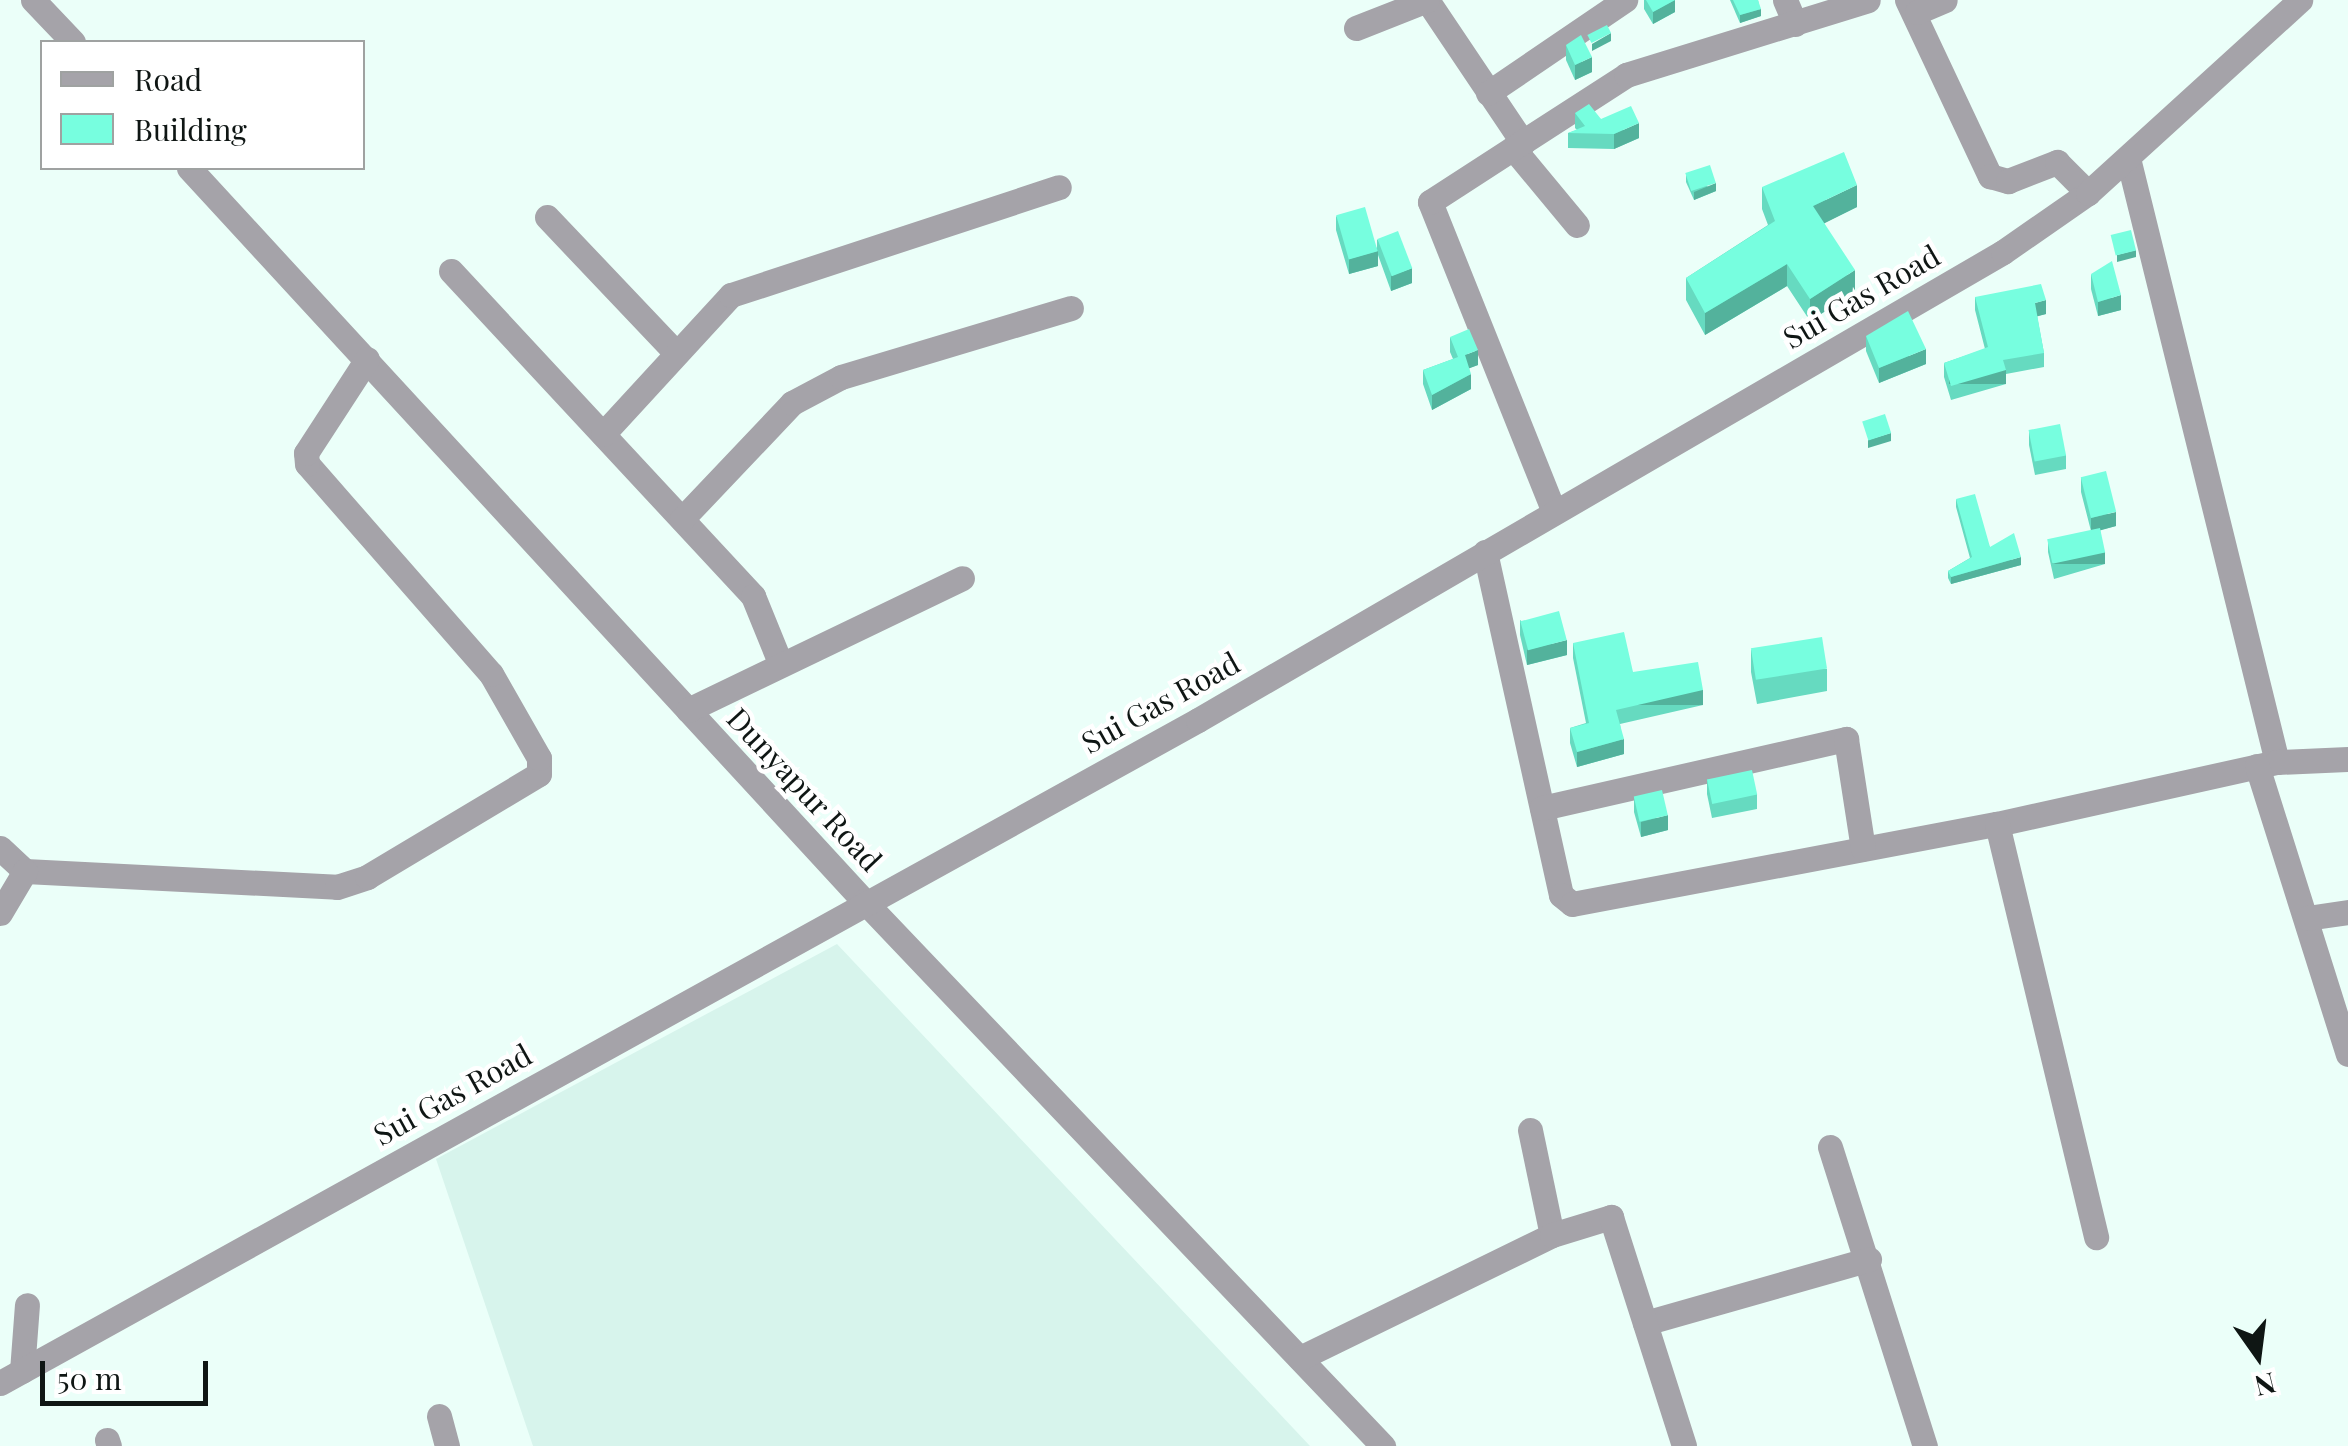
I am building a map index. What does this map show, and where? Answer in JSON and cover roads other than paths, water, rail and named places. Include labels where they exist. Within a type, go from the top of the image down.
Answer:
[{"type":"street","points":[[33,0],[71,40]]},
{"type":"street","points":[[1356,28],[1427,0],[1518,146],[1577,225]]},
{"type":"street","points":[[1488,93],[1624,0]]},
{"type":"street","points":[[1554,512],[1430,202],[1626,75],[1790,12],[1868,0]]},
{"type":"street","points":[[1945,0],[1912,6],[1990,176],[2008,180],[2057,162],[2088,193]]},
{"type":"street","name":"Sui Gas Road","points":[[11,1377],[864,901],[1198,720],[2003,252],[2088,193],[2300,0]]},
{"type":"street","points":[[2128,158],[2267,764],[2306,918],[2348,1054]]},
{"type":"street","name":"Dunyapur Road","points":[[191,170],[864,901],[1383,1446]]},
{"type":"street","points":[[603,434],[731,296],[1060,187]]},
{"type":"street","points":[[546,217],[675,352]]},
{"type":"street","points":[[451,272],[753,596],[782,665]]},
{"type":"street","points":[[682,519],[792,403],[841,377],[1071,308]]},
{"type":"street","points":[[0,848],[25,872],[336,886],[367,878],[539,774],[538,758],[491,674],[308,464],[310,445],[366,359]]},
{"type":"street","points":[[1485,552],[1561,895],[1572,904],[1997,824],[2267,764],[2348,759]]},
{"type":"street","points":[[688,710],[962,578]]},
{"type":"street","points":[[1542,808],[1846,739],[1863,849]]},
{"type":"street","points":[[1997,824],[2096,1237]]},
{"type":"street","points":[[0,912],[25,872]]},
{"type":"street","points":[[2306,918],[2348,912]]},
{"type":"street","points":[[1530,1130],[1552,1235]]},
{"type":"street","points":[[1830,1147],[1925,1446]]},
{"type":"street","points":[[1300,1358],[1552,1235],[1611,1217],[1684,1446]]},
{"type":"street","points":[[1645,1323],[1869,1260]]},
{"type":"street","points":[[11,1377],[28,1305]]},
{"type":"street","points":[[439,1416],[447,1446]]}]
